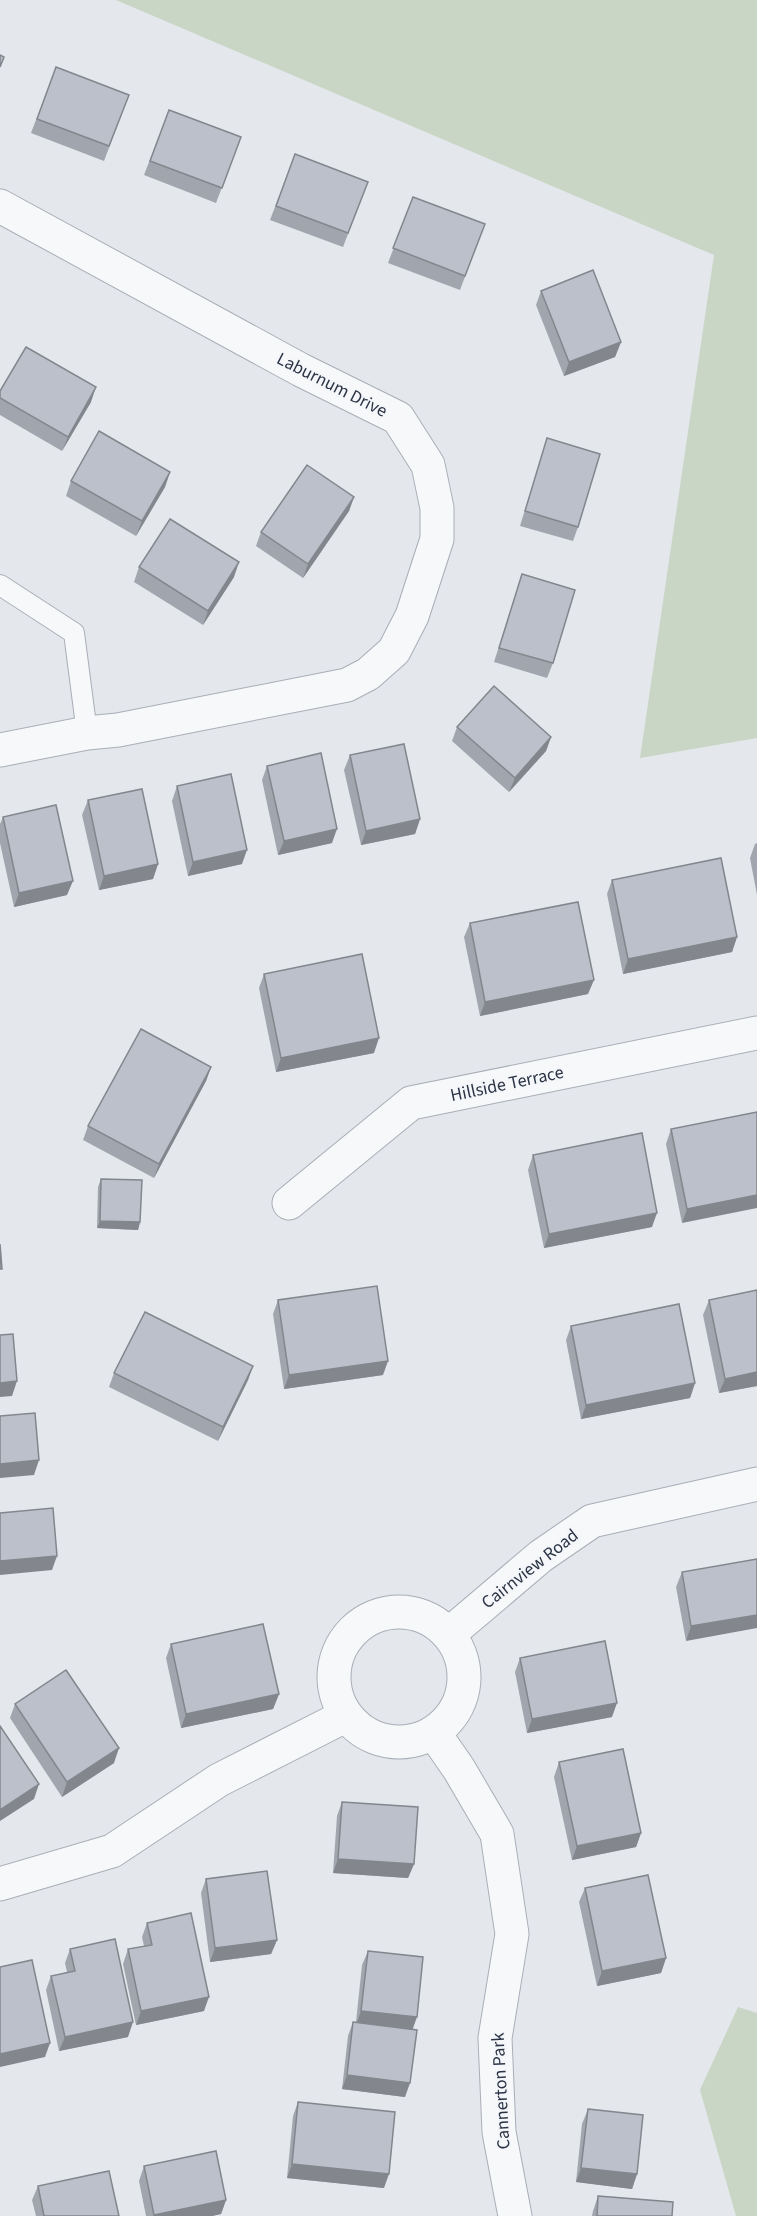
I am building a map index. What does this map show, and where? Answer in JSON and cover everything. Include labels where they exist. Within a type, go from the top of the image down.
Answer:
[{"type":"street","name":"Laburnum Drive","points":[[0,206],[301,370],[398,418],[428,465],[437,508],[437,539],[412,616],[394,651],[368,674],[347,685],[129,728],[87,733],[0,750]]},
{"type":"street","name":"Hillside Terrace","points":[[288,1203],[411,1103],[757,1033]]},
{"type":"street","name":"Cairnview Road","points":[[449,1634],[541,1556],[592,1521],[757,1484]]},
{"type":"street","points":[[389,1612],[411,1613],[432,1620],[449,1634],[461,1654],[465,1676],[462,1699],[451,1719],[434,1733],[416,1742],[396,1743],[376,1739],[359,1730],[345,1716],[336,1695],[333,1674],[338,1652],[350,1633],[368,1619],[389,1612]]},
{"type":"street","points":[[0,1884],[112,1851],[219,1780],[345,1716]]},
{"type":"street","name":"Cannerton Park","points":[[434,1733],[459,1769],[497,1834],[512,1934],[495,2038],[499,2132],[515,2216]]},
{"type":"lane","points":[[0,585],[74,633],[87,733]]},
{"type":"green space","points":[[116,0],[757,0],[757,738],[640,758],[714,255]]},
{"type":"green space","points":[[738,2007],[757,2013],[757,2216],[736,2216],[700,2090]]},
{"type":"building","points":[[0,55],[4,57],[0,67]]},
{"type":"building","points":[[56,67],[129,95],[109,146],[37,119]]},
{"type":"building","points":[[169,110],[241,137],[222,188],[150,161]]},
{"type":"building","points":[[295,154],[368,182],[348,233],[276,206]]},
{"type":"building","points":[[413,197],[485,224],[465,276],[393,248]]},
{"type":"building","points":[[593,270],[621,342],[569,362],[541,291]]},
{"type":"building","points":[[26,347],[96,387],[68,437],[0,398],[0,391]]},
{"type":"building","points":[[99,431],[170,472],[142,521],[71,481]]},
{"type":"building","points":[[547,438],[600,454],[578,527],[525,511]]},
{"type":"building","points":[[307,465],[354,497],[308,564],[261,532]]},
{"type":"building","points":[[170,519],[239,562],[208,611],[139,567]]},
{"type":"building","points":[[522,574],[575,590],[553,663],[499,648]]},
{"type":"building","points":[[494,686],[551,737],[515,778],[457,727]]},
{"type":"building","points":[[404,744],[420,819],[366,831],[350,755]]},
{"type":"building","points":[[321,753],[337,829],[284,841],[267,766]]},
{"type":"building","points":[[231,774],[247,850],[193,862],[177,786]]},
{"type":"building","points":[[142,789],[158,864],[104,876],[88,800]]},
{"type":"building","points":[[56,805],[73,881],[19,893],[3,817]]},
{"type":"building","points":[[721,858],[737,937],[628,959],[612,880]]},
{"type":"building","points":[[578,902],[594,980],[485,1002],[470,923]]},
{"type":"building","points":[[362,954],[379,1038],[281,1058],[264,974]]},
{"type":"building","points":[[141,1029],[211,1067],[159,1164],[88,1126]]},
{"type":"building","points":[[757,1112],[757,1195],[687,1209],[671,1129]]},
{"type":"building","points":[[642,1133],[657,1213],[549,1234],[533,1155]]},
{"type":"building","points":[[101,1179],[142,1180],[140,1222],[100,1221]]},
{"type":"building","points":[[0,1244],[2,1269],[0,1269]]},
{"type":"building","points":[[377,1286],[388,1361],[289,1375],[278,1300]]},
{"type":"building","points":[[757,1290],[757,1372],[725,1379],[709,1300]]},
{"type":"building","points":[[679,1304],[695,1383],[586,1405],[571,1326]]},
{"type":"building","points":[[145,1312],[253,1366],[223,1427],[114,1373]]},
{"type":"building","points":[[13,1334],[17,1381],[0,1383],[0,1335]]},
{"type":"building","points":[[35,1413],[39,1460],[0,1464],[0,1416]]},
{"type":"building","points":[[53,1508],[57,1556],[0,1561],[0,1513]]},
{"type":"building","points":[[757,1559],[757,1615],[691,1626],[682,1572]]},
{"type":"building","points":[[263,1624],[279,1694],[186,1714],[171,1644]]},
{"type":"building","points":[[605,1641],[617,1703],[532,1719],[520,1658]]},
{"type":"building","points":[[66,1670],[119,1748],[67,1782],[15,1704]]},
{"type":"building","points":[[0,1726],[39,1784],[0,1810]]},
{"type":"building","points":[[623,1749],[641,1833],[577,1846],[559,1762]]},
{"type":"building","points":[[342,1802],[418,1807],[414,1864],[338,1859]]},
{"type":"building","points":[[267,1871],[277,1940],[215,1948],[206,1879]]},
{"type":"building","points":[[648,1875],[666,1958],[602,1971],[585,1888]]},
{"type":"building","points":[[191,1913],[209,1997],[141,2011],[128,1949],[152,1945],[147,1923]]},
{"type":"building","points":[[115,1939],[133,2022],[65,2037],[51,1976],[75,1971],[70,1949]]},
{"type":"building","points":[[368,1951],[423,1957],[417,2017],[361,2011]]},
{"type":"building","points":[[32,1960],[50,2043],[0,2054],[0,1967]]},
{"type":"building","points":[[353,2022],[417,2030],[410,2083],[347,2075]]},
{"type":"building","points":[[298,2102],[395,2112],[389,2174],[292,2164]]},
{"type":"building","points":[[588,2109],[643,2115],[637,2174],[581,2168]]},
{"type":"building","points":[[216,2151],[226,2200],[154,2215],[144,2166]]},
{"type":"building","points":[[109,2171],[119,2216],[44,2216],[38,2186]]},
{"type":"building","points":[[598,2196],[673,2202],[672,2216],[597,2216]]}]
